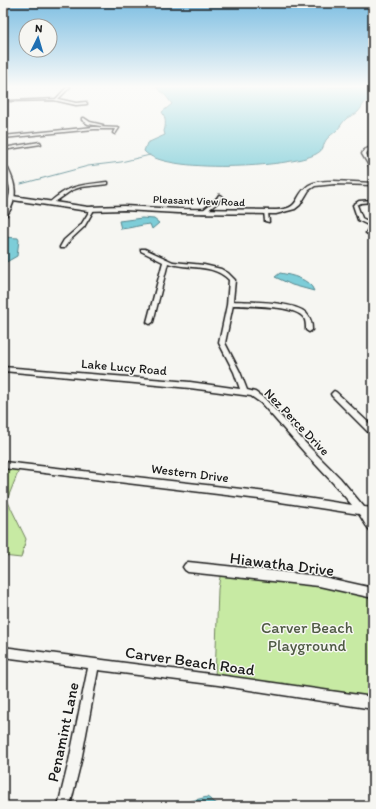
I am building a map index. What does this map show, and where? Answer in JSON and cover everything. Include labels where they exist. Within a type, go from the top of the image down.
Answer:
[{"type":"main road","points":[[3,164],[10,179],[13,198],[3,216]]},
{"type":"street","points":[[103,125],[108,127]]},
{"type":"street","points":[[3,137],[108,127],[117,128],[115,133]]},
{"type":"street","points":[[55,132],[59,130],[59,128]]},
{"type":"street","points":[[3,149],[40,143]]},
{"type":"street","points":[[373,147],[364,151],[364,154],[373,170]]},
{"type":"street","name":"Pleasant View Road","points":[[13,198],[76,208],[124,208],[204,212],[266,212],[283,211],[295,207],[304,192],[313,185],[372,182]]},
{"type":"street","points":[[51,203],[71,189],[81,186],[107,183]]},
{"type":"street","points":[[204,212],[207,208],[218,201],[220,196]]},
{"type":"street","points":[[368,233],[373,226],[360,219],[355,205],[360,202],[373,201]]},
{"type":"street","points":[[62,247],[66,240],[80,229],[89,218],[93,208]]},
{"type":"street","points":[[266,212],[267,221]]},
{"type":"street","name":"Nez Perce Drive","points":[[143,250],[172,263],[218,269],[227,273],[232,280],[230,303],[222,343],[237,372],[244,392],[253,394],[263,401],[337,481],[362,511],[373,528]]},
{"type":"street","points":[[150,322],[166,260]]},
{"type":"street","points":[[230,303],[264,305],[298,310],[306,316],[309,330]]},
{"type":"street","name":"Lake Lucy Road","points":[[3,369],[190,385],[244,392]]},
{"type":"street","points":[[334,394],[373,432]]},
{"type":"street","name":"Western Drive","points":[[4,465],[267,496],[373,512]]},
{"type":"street","name":"Hiawatha Drive","points":[[188,567],[319,581],[373,593]]},
{"type":"street","name":"Carver Beach Road","points":[[3,652],[218,680],[373,703]]},
{"type":"street","name":"Penamint Lane","points":[[64,806],[75,761],[94,664]]},
{"type":"green space","points":[[3,469],[19,470],[7,500],[26,539],[21,558],[3,556]]},
{"type":"green space","name":"Carver Beach Playground","points":[[221,571],[373,593],[373,702],[215,679],[218,589]]},
{"type":"water","points":[[165,125],[341,125],[326,140],[322,149],[316,154],[302,159],[281,163],[228,166],[200,166],[175,163],[156,158],[144,151],[147,143],[165,135]]},
{"type":"water","points":[[142,218],[154,219],[159,223],[152,229],[150,224],[121,229],[119,221]]},
{"type":"water","points":[[3,237],[18,238],[19,240],[17,256],[3,264]]},
{"type":"water","points":[[280,273],[295,276],[309,283],[314,291],[292,285],[275,277]]},
{"type":"water","points":[[207,797],[220,806],[183,806],[187,802]]},
{"type":"waterway","points":[[21,184],[88,166],[121,162],[150,155]]}]
